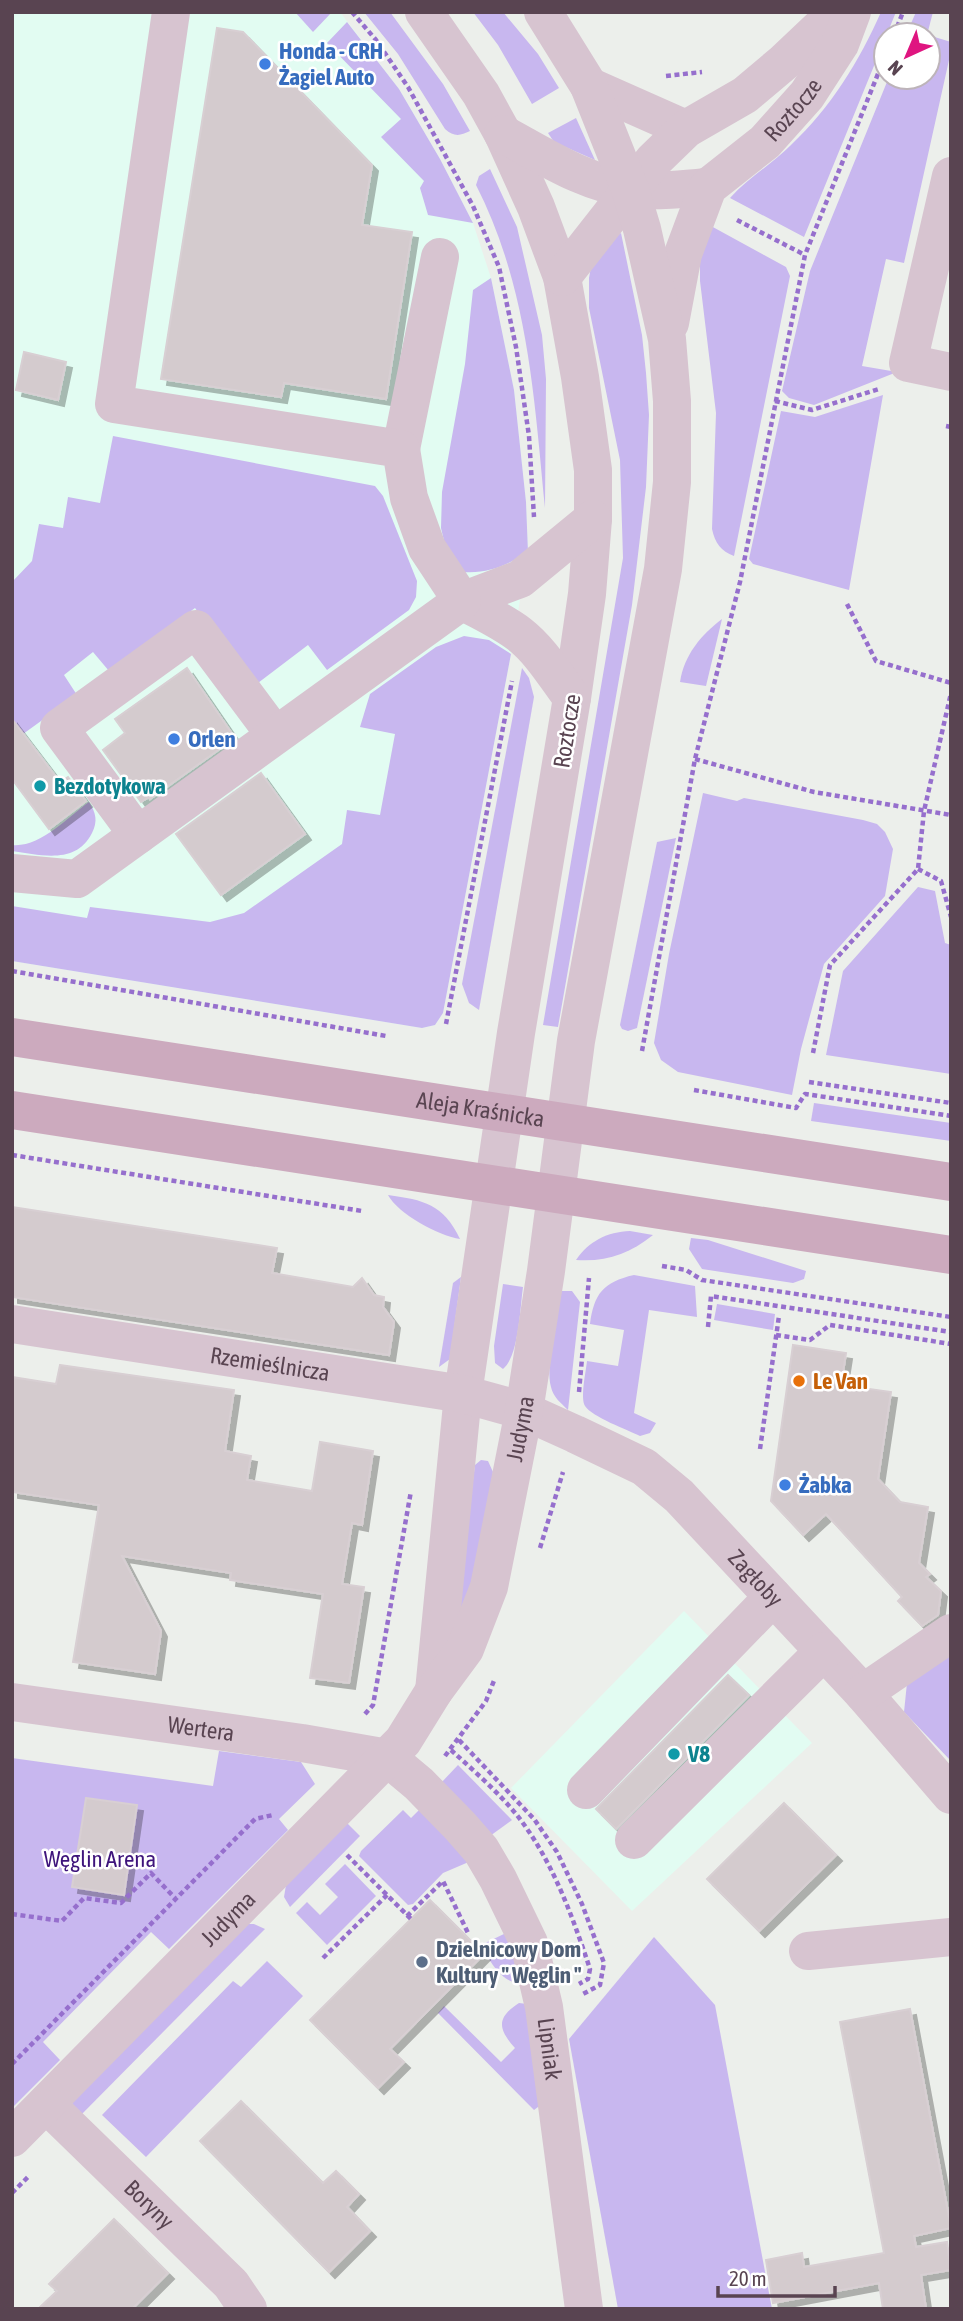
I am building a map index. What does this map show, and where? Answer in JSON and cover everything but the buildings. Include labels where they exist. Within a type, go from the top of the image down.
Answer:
[{"type":"main road","name":"Aleja Kraśnicka","points":[[12,1037],[951,1182]]},
{"type":"main road","points":[[12,1111],[951,1255]]},
{"type":"street","points":[[171,12],[114,404],[401,449]]},
{"type":"street","name":"Roztocze","points":[[424,12],[481,94],[503,134],[536,207],[562,277],[593,470],[593,519],[587,594],[494,1184]]},
{"type":"street","points":[[543,12],[589,86],[630,189],[667,339],[672,401],[672,482],[663,569],[576,1041],[556,1194]]},
{"type":"street","name":"Roztocze","points":[[562,277],[653,161],[686,129],[745,94],[783,63],[837,12]]},
{"type":"street","name":"Roztocze","points":[[708,187],[765,142],[807,95],[840,44],[852,12]]},
{"type":"street","points":[[589,86],[686,129]]},
{"type":"street","points":[[503,134],[570,170],[597,181],[630,189],[662,191],[708,187],[683,254],[667,339]]},
{"type":"street","points":[[951,176],[908,363],[951,372]]},
{"type":"street","points":[[440,257],[401,449],[409,498],[427,548],[462,601],[521,636],[541,656],[572,698]]},
{"type":"street","points":[[12,873],[77,879],[462,601],[520,579],[593,519]]},
{"type":"street","points":[[138,835],[59,728],[196,629],[275,735]]},
{"type":"street","name":"Judyma","points":[[434,1691],[463,1394],[494,1184]]},
{"type":"street","name":"Judyma","points":[[12,2138],[388,1758],[414,1728],[434,1691],[465,1649],[489,1587],[524,1411],[556,1194]]},
{"type":"street","name":"Rzemieślnicza","points":[[12,1324],[463,1394],[524,1411]]},
{"type":"street","name":"Zagłoby","points":[[524,1411],[645,1467],[679,1496],[863,1693],[951,1795]]},
{"type":"street","points":[[586,1790],[773,1597]]},
{"type":"street","points":[[863,1693],[951,1633]]},
{"type":"street","points":[[634,1840],[824,1651]]},
{"type":"street","name":"Wertera","points":[[12,1702],[302,1743],[388,1758]]},
{"type":"street","name":"Lipniak","points":[[388,1758],[419,1784],[481,1850],[529,1943],[544,2007],[584,2309]]},
{"type":"street","points":[[808,1951],[951,1937]]},
{"type":"street","name":"Boryny","points":[[46,2104],[231,2284],[248,2309]]},
{"type":"path","points":[[352,12],[376,40],[414,98],[473,206],[499,267],[516,347],[529,436],[534,528],[520,579]]},
{"type":"path","points":[[663,76],[713,71]]},
{"type":"path","points":[[642,1051],[695,759],[740,582],[805,255],[872,89]]},
{"type":"path","points":[[775,401],[812,410],[891,385]]},
{"type":"path","points":[[847,604],[876,661],[951,682]]},
{"type":"path","points":[[446,1024],[521,636]]},
{"type":"path","points":[[813,1053],[830,965],[918,869],[924,811],[951,693]]},
{"type":"path","points":[[695,759],[814,792],[951,815]]},
{"type":"path","points":[[918,869],[941,881],[951,917]]},
{"type":"path","points":[[12,971],[386,1036]]},
{"type":"path","points":[[809,1082],[951,1103]]},
{"type":"path","points":[[694,1090],[796,1108],[805,1094],[951,1116]]},
{"type":"path","points":[[12,1155],[362,1211]]},
{"type":"path","points":[[662,1266],[686,1270],[702,1280],[951,1317]]},
{"type":"path","points":[[708,1327],[711,1296],[951,1332]]},
{"type":"path","points":[[760,1449],[779,1316]]},
{"type":"path","points":[[776,1335],[810,1340],[830,1325],[951,1344]]},
{"type":"path","points":[[359,1721],[373,1705],[413,1480]]},
{"type":"path","points":[[459,1740],[534,1819],[557,1852],[582,1904],[604,1964],[600,1985],[582,1995],[544,2007]]},
{"type":"path","points":[[12,2064],[255,1819],[274,1815],[282,1807]]},
{"type":"path","points":[[347,1855],[409,1917],[443,1881],[469,1936]]},
{"type":"path","points":[[12,1914],[62,1921],[84,1898],[121,1903],[151,1873],[175,1898]]},
{"type":"path","points":[[323,1958],[387,1895]]},
{"type":"shaded area","points":[[12,12],[340,12],[399,89],[473,223],[491,278],[514,390],[526,502],[528,552],[443,1013],[435,1025],[422,1028],[12,961]]},
{"type":"shaded area","points":[[684,1611],[812,1743],[632,1911],[511,1788]]},
{"type":"green space","points":[[295,12],[332,12],[313,32]]},
{"type":"green space","points":[[364,12],[390,12],[443,84],[470,131],[457,135],[445,129],[398,54]]},
{"type":"green space","points":[[473,12],[503,12],[538,54],[559,88],[532,104],[498,45]]},
{"type":"green space","points":[[881,12],[896,12],[892,21],[877,21]]},
{"type":"green space","points":[[916,12],[933,12],[931,21],[912,21]]},
{"type":"green space","points":[[347,22],[399,89],[473,223],[428,215],[420,188],[424,181],[381,137],[401,119],[327,43]]},
{"type":"green space","points":[[872,30],[872,71],[804,237],[730,198],[784,152],[819,115],[863,49]]},
{"type":"green space","points":[[942,39],[951,42],[951,51],[904,263],[886,259],[862,366],[897,372],[814,405],[789,398],[782,391],[810,271],[883,91],[942,91]]},
{"type":"green space","points":[[576,118],[595,160],[554,142],[548,133]]},
{"type":"green space","points":[[490,169],[517,227],[542,335],[546,379],[545,508],[532,383],[518,302],[493,224],[476,185],[479,176]]},
{"type":"green space","points":[[711,226],[786,267],[790,276],[734,556],[719,546],[712,529],[716,413],[700,281],[700,260]]},
{"type":"green space","points":[[621,233],[642,335],[646,373],[649,415],[646,487],[632,605],[558,1027],[543,1025],[623,558],[620,460],[589,308],[589,278],[594,251]]},
{"type":"green space","points":[[491,278],[514,390],[526,502],[528,552],[496,568],[480,572],[462,572],[445,545],[441,528],[442,492],[465,364],[473,290]]},
{"type":"green space","points":[[883,395],[849,590],[753,564],[749,559],[781,411],[815,417]]},
{"type":"green space","points":[[113,436],[375,486],[383,496],[417,581],[416,597],[409,610],[327,670],[308,645],[254,686],[195,608],[109,671],[93,652],[64,675],[77,695],[12,742],[12,582],[32,561],[39,524],[63,528],[68,497],[100,503]]},
{"type":"green space","points":[[722,619],[706,686],[680,682],[685,663],[695,646]]},
{"type":"green space","points":[[464,636],[489,640],[511,654],[443,1013],[435,1025],[422,1028],[12,961],[12,906],[87,918],[90,907],[210,922],[244,913],[342,844],[347,810],[380,815],[395,734],[360,727],[370,694],[436,647]]},
{"type":"green space","points":[[522,668],[529,678],[534,697],[479,1010],[469,1003],[462,984]]},
{"type":"green space","points":[[703,793],[737,801],[744,798],[877,824],[885,832],[893,849],[885,896],[824,964],[801,1049],[792,1095],[678,1072],[661,1060],[654,1043],[669,954]]},
{"type":"green space","points":[[89,802],[95,813],[95,825],[85,843],[77,850],[57,856],[12,851],[12,845],[22,845],[43,837]]},
{"type":"green space","points":[[676,838],[637,1028],[628,1031],[620,1025],[657,842]]},
{"type":"green space","points":[[918,887],[935,891],[945,943],[951,945],[951,1074],[826,1055],[843,971]]},
{"type":"green space","points":[[814,1103],[951,1123],[951,1141],[811,1121]]},
{"type":"green space","points":[[388,1195],[431,1206],[447,1218],[460,1239],[441,1234],[420,1223]]},
{"type":"green space","points":[[630,1231],[653,1235],[617,1255],[598,1260],[576,1260],[599,1239]]},
{"type":"green space","points":[[691,1238],[708,1240],[806,1271],[804,1279],[793,1283],[702,1269],[689,1249]]},
{"type":"green space","points":[[634,1275],[695,1286],[697,1317],[649,1310],[634,1413],[656,1423],[650,1433],[640,1436],[589,1410],[583,1397],[587,1361],[618,1366],[624,1330],[590,1324],[594,1305],[608,1286]]},
{"type":"green space","points":[[461,1277],[450,1359],[439,1367],[453,1283]]},
{"type":"green space","points":[[503,1284],[523,1287],[516,1343],[503,1369],[495,1363],[494,1346]]},
{"type":"green space","points":[[561,1291],[572,1291],[580,1302],[568,1410],[554,1394],[550,1378],[551,1353]]},
{"type":"green space","points":[[717,1304],[775,1314],[773,1330],[714,1320]]},
{"type":"green space","points":[[481,1460],[488,1461],[493,1472],[469,1612],[455,1610],[475,1465]]},
{"type":"green space","points":[[951,1651],[951,1761],[904,1712],[907,1683]]},
{"type":"green space","name":"Węglin Arena","points":[[219,1751],[301,1762],[315,1784],[279,1819],[288,1830],[169,1949],[151,1932],[43,2042],[60,2060],[12,2108],[12,1758],[213,1786]]},
{"type":"green space","points":[[458,1765],[512,1820],[490,1836],[440,1784]]},
{"type":"green space","points":[[422,1807],[471,1861],[443,1873],[413,1904],[408,1905],[359,1856],[403,1810],[411,1818]]},
{"type":"green space","points":[[346,1822],[360,1836],[290,1907],[284,1897],[286,1885]]},
{"type":"green space","points":[[345,1864],[376,1896],[327,1945],[296,1913],[307,1902],[320,1915],[338,1897],[325,1884]]},
{"type":"green space","points":[[247,1924],[265,1929],[76,2120],[71,2108],[73,2101]]},
{"type":"green space","points":[[506,1933],[522,1982],[515,1982],[503,1976],[481,1945]]},
{"type":"green space","points":[[654,1937],[715,2005],[772,2309],[618,2309],[569,2039]]},
{"type":"green space","points":[[267,1961],[303,1996],[146,2157],[102,2115],[233,1981],[241,1987]]},
{"type":"green space","points":[[519,2003],[527,2004],[542,2104],[534,2110],[438,2013],[444,2006],[501,2062],[515,2048],[505,2035],[503,2019]]},
{"type":"place","name":"Honda - CRH Żagiel Auto","points":[[265,64]]},
{"type":"place","name":"Orlen","points":[[174,739]]},
{"type":"place","name":"Bezdotykowa","points":[[40,786]]},
{"type":"place","name":"Le Van","points":[[799,1381]]},
{"type":"place","name":"Żabka","points":[[785,1485]]},
{"type":"place","name":"V8","points":[[674,1754]]},
{"type":"place","name":"Dzielnicowy Dom Kultury \" Węglin \"","points":[[422,1962]]}]
